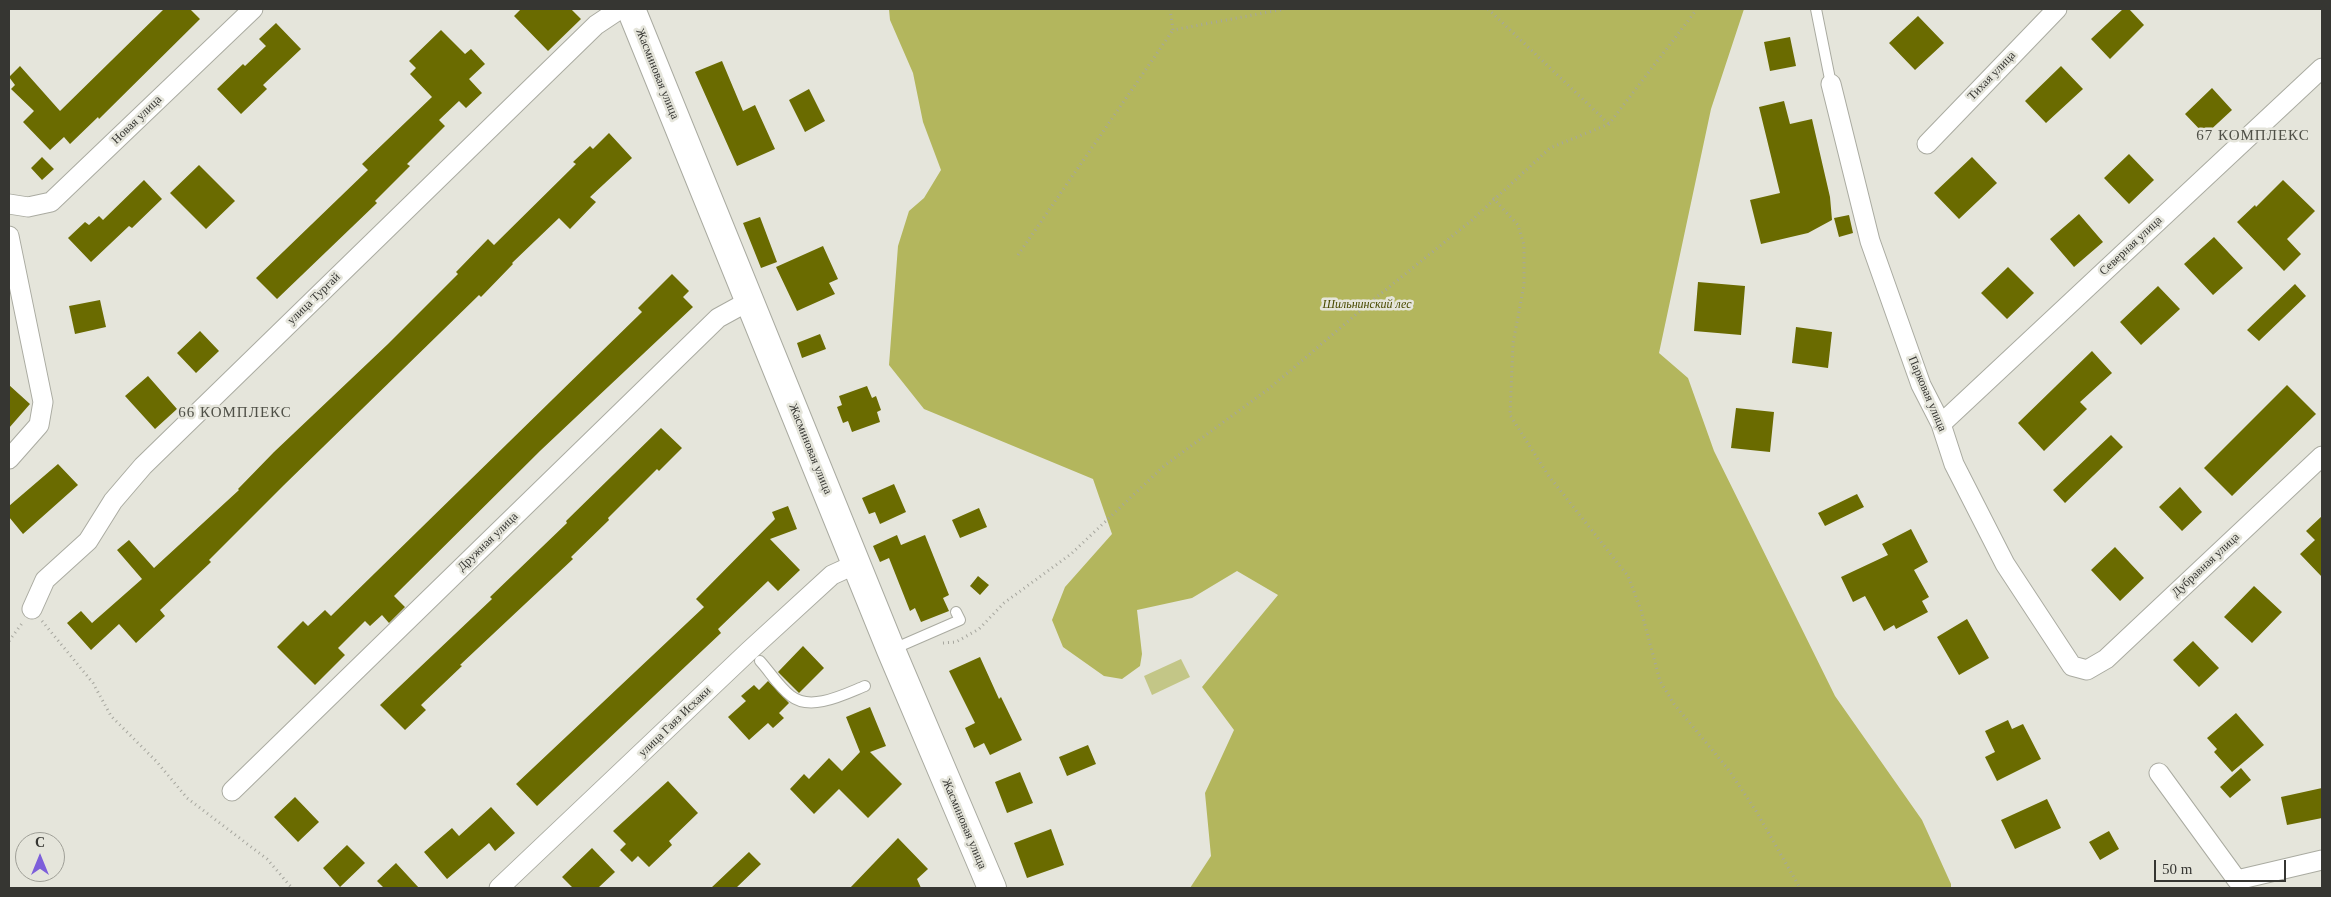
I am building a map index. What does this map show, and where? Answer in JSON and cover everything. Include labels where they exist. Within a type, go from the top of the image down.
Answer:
[{"type":"street","name":"Новая улица","points":[[9,204],[28,207],[51,202],[253,9]]},
{"type":"street","name":"улица Тургай","points":[[32,609],[45,580],[88,541],[114,501],[143,466],[596,25],[620,9]]},
{"type":"street","name":"Жасминовая улица","points":[[631,9],[891,650],[992,888]]},
{"type":"street","name":"Тихая улица","points":[[1927,144],[2057,9]]},
{"type":"street","name":"Северная улица","points":[[1941,424],[2322,68]]},
{"type":"street","name":"Парковая улица","points":[[1831,84],[1870,241],[1920,386],[1941,424],[1954,464],[2005,564],[2072,666],[2087,670]]},
{"type":"street","points":[[9,236],[43,402],[39,425],[9,459]]},
{"type":"street","name":"Дружная улица","points":[[232,791],[718,318],[749,301]]},
{"type":"street","name":"Дубравная улица","points":[[2087,670],[2106,659],[2322,456]]},
{"type":"street","name":"улица Гаяз Исхаки","points":[[505,886],[749,651],[832,575],[856,564]]},
{"type":"street","points":[[2159,773],[2239,884],[2322,860]]},
{"type":"lane","points":[[1816,9],[1831,84]]},
{"type":"lane","points":[[891,650],[960,620],[956,612]]},
{"type":"lane","points":[[760,661],[791,696],[801,701],[836,698],[865,686]]},
{"type":"path","points":[[1018,255],[1173,30],[1170,9]]},
{"type":"path","points":[[1173,30],[1285,9]]},
{"type":"path","points":[[1488,9],[1609,124]]},
{"type":"path","points":[[918,638],[938,643],[956,642],[979,629],[1004,603],[1071,554],[1164,466],[1271,387],[1373,300],[1472,220],[1550,148],[1609,124],[1697,9]]},
{"type":"path","points":[[1494,198],[1518,225],[1524,245],[1524,285],[1513,343],[1510,415],[1548,474],[1628,576],[1641,610],[1660,681],[1674,704],[1734,777],[1756,811],[1800,888]]},
{"type":"path","points":[[9,641],[32,609],[93,683],[111,716],[157,762],[187,798],[267,859],[292,888]]},
{"type":"green space","name":"Шильнинский лес","points":[[889,9],[1744,9],[1711,109],[1659,353],[1688,378],[1714,451],[1835,696],[1922,820],[1951,884],[1951,888],[1190,888],[1211,856],[1205,793],[1234,730],[1202,687],[1278,595],[1237,571],[1192,598],[1137,610],[1142,654],[1140,666],[1122,679],[1104,676],[1063,647],[1052,620],[1065,587],[1112,534],[1093,479],[924,409],[889,365],[898,246],[909,211],[924,198],[941,170],[923,122],[913,73],[890,20]]},
{"type":"green space","points":[[1181,659],[1190,677],[1152,695],[1144,676]]},
{"type":"building","points":[[164,9],[190,9],[200,19],[99,119],[98,117],[70,144],[64,137],[50,150],[23,122],[34,111],[11,89],[15,85],[9,77],[20,66],[60,111]]},
{"type":"building","points":[[521,9],[571,9],[581,19],[548,51],[514,16]]},
{"type":"building","points":[[2123,9],[2129,9],[2144,25],[2110,59],[2091,39]]},
{"type":"building","points":[[1918,16],[1944,43],[1915,70],[1889,43]]},
{"type":"building","points":[[276,23],[301,49],[263,85],[267,89],[241,114],[217,89],[243,64],[245,66],[266,46],[259,39]]},
{"type":"building","points":[[441,30],[465,54],[471,49],[485,64],[469,79],[482,93],[466,108],[459,101],[439,120],[445,126],[407,164],[410,166],[375,201],[377,203],[277,299],[256,278],[368,170],[362,164],[432,97],[410,74],[416,68],[409,61]]},
{"type":"building","points":[[1790,37],[1796,66],[1770,71],[1764,42]]},
{"type":"building","points":[[722,61],[743,111],[755,105],[775,149],[737,166],[695,72]]},
{"type":"building","points":[[2061,66],[2083,89],[2046,123],[2025,101]]},
{"type":"building","points":[[2212,88],[2232,110],[2205,135],[2185,114]]},
{"type":"building","points":[[809,89],[825,121],[805,132],[789,100]]},
{"type":"building","points":[[1784,101],[1790,124],[1812,119],[1830,197],[1832,220],[1808,233],[1761,244],[1750,200],[1780,193],[1759,107]]},
{"type":"building","points":[[609,133],[632,158],[590,197],[596,202],[570,229],[559,218],[512,263],[481,297],[479,295],[209,560],[211,562],[160,610],[165,616],[136,643],[119,624],[91,650],[67,623],[81,611],[92,623],[142,579],[117,550],[129,540],[154,568],[239,490],[274,452],[388,344],[458,274],[456,272],[488,239],[494,245],[576,164],[573,162],[590,146],[593,149]]},
{"type":"building","points":[[2129,154],[2154,180],[2129,204],[2104,178]]},
{"type":"building","points":[[42,157],[54,169],[42,180],[31,168]]},
{"type":"building","points":[[1972,157],[1997,183],[1959,219],[1934,193]]},
{"type":"building","points":[[199,165],[235,201],[206,229],[170,193]]},
{"type":"building","points":[[144,180],[162,199],[132,228],[129,226],[91,262],[68,238],[85,222],[89,225],[99,216],[103,220]]},
{"type":"building","points":[[2283,180],[2315,211],[2287,239],[2301,254],[2284,271],[2237,222],[2255,205],[2256,207]]},
{"type":"building","points":[[2079,214],[2103,242],[2074,267],[2050,239]]},
{"type":"building","points":[[1849,215],[1853,233],[1839,237],[1834,218]]},
{"type":"building","points":[[760,217],[777,262],[761,268],[743,223]]},
{"type":"building","points":[[2214,237],[2243,268],[2213,295],[2184,264]]},
{"type":"building","points":[[823,246],[838,279],[829,283],[835,294],[797,311],[776,267]]},
{"type":"building","points":[[2008,267],[2034,293],[2007,319],[1981,293]]},
{"type":"building","points":[[672,274],[689,291],[683,297],[693,307],[541,450],[394,596],[405,607],[389,623],[382,615],[370,626],[365,621],[338,648],[345,655],[315,685],[277,647],[303,621],[308,626],[325,610],[331,616],[642,312],[638,308]]},
{"type":"building","points":[[1698,282],[1745,286],[1741,335],[1694,331]]},
{"type":"building","points":[[2295,284],[2306,296],[2259,341],[2247,330]]},
{"type":"building","points":[[2158,286],[2180,309],[2141,345],[2120,322]]},
{"type":"building","points":[[100,300],[106,327],[75,334],[69,306]]},
{"type":"building","points":[[1796,327],[1832,332],[1828,368],[1792,363]]},
{"type":"building","points":[[200,331],[219,351],[196,373],[177,353]]},
{"type":"building","points":[[820,334],[826,349],[802,358],[797,343]]},
{"type":"building","points":[[2092,351],[2112,373],[2080,402],[2087,409],[2044,451],[2018,423]]},
{"type":"building","points":[[148,376],[177,409],[155,429],[125,396]]},
{"type":"building","points":[[9,385],[30,404],[9,428]]},
{"type":"building","points":[[2287,385],[2316,414],[2232,496],[2204,468]]},
{"type":"building","points":[[867,386],[872,398],[876,396],[881,410],[877,412],[880,422],[852,432],[848,421],[843,423],[837,407],[842,405],[839,396]]},
{"type":"building","points":[[1736,408],[1774,412],[1770,452],[1731,448]]},
{"type":"building","points":[[661,428],[682,448],[659,471],[657,469],[608,518],[609,520],[571,557],[573,559],[460,665],[462,666],[421,705],[426,710],[405,730],[380,705],[492,599],[490,597]]},
{"type":"building","points":[[2111,435],[2123,447],[2065,503],[2053,490]]},
{"type":"building","points":[[58,464],[78,485],[23,534],[9,517],[9,506]]},
{"type":"building","points":[[894,484],[906,512],[880,524],[875,512],[869,514],[862,498]]},
{"type":"building","points":[[2180,487],[2202,512],[2182,531],[2159,507]]},
{"type":"building","points":[[1857,494],[1864,507],[1825,526],[1818,513]]},
{"type":"building","points":[[788,506],[797,529],[770,539],[800,570],[778,591],[768,581],[718,629],[721,633],[537,806],[516,784],[704,607],[696,599],[775,519],[772,512]]},
{"type":"building","points":[[979,508],[987,527],[960,538],[952,520]]},
{"type":"building","points":[[2322,516],[2322,577],[2300,554],[2315,540],[2306,531]]},
{"type":"building","points":[[1911,529],[1928,562],[1914,570],[1929,597],[1922,601],[1928,612],[1896,629],[1894,625],[1884,631],[1865,596],[1853,602],[1841,577],[1888,555],[1882,544]]},
{"type":"building","points":[[897,535],[901,545],[925,535],[949,595],[943,598],[949,611],[921,622],[915,608],[910,611],[889,558],[880,562],[873,546]]},
{"type":"building","points":[[2115,547],[2144,578],[2120,601],[2091,570]]},
{"type":"building","points":[[978,576],[989,585],[980,595],[970,586]]},
{"type":"building","points":[[2254,586],[2282,612],[2252,643],[2224,617]]},
{"type":"building","points":[[1967,619],[1989,658],[1959,675],[1937,637]]},
{"type":"building","points":[[2193,641],[2219,668],[2199,687],[2173,660]]},
{"type":"building","points":[[803,646],[824,668],[799,693],[778,672]]},
{"type":"building","points":[[980,657],[999,699],[1001,697],[1022,740],[990,755],[984,743],[974,748],[965,728],[975,723],[949,671]]},
{"type":"building","points":[[768,681],[789,703],[779,713],[784,718],[773,728],[768,723],[749,740],[728,717],[746,701],[741,696],[754,685],[759,690]]},
{"type":"building","points":[[870,707],[886,746],[870,752],[902,784],[868,818],[839,789],[814,814],[790,789],[804,774],[809,779],[829,758],[842,771],[860,752],[846,717]]},
{"type":"building","points":[[2236,713],[2264,745],[2232,772],[2214,752],[2217,749],[2207,738]]},
{"type":"building","points":[[2008,720],[2012,729],[2023,724],[2041,759],[1997,781],[1985,757],[1995,752],[1985,731]]},
{"type":"building","points":[[1088,745],[1096,764],[1067,776],[1059,757]]},
{"type":"building","points":[[2241,768],[2251,780],[2230,798],[2220,787]]},
{"type":"building","points":[[1020,772],[1033,803],[1007,813],[995,782]]},
{"type":"building","points":[[668,781],[698,813],[669,841],[672,845],[649,867],[638,856],[632,862],[620,850],[626,844],[613,831]]},
{"type":"building","points":[[2322,788],[2322,818],[2287,825],[2281,797]]},
{"type":"building","points":[[295,797],[319,822],[298,842],[274,817]]},
{"type":"building","points":[[2047,799],[2061,828],[2015,849],[2001,820]]},
{"type":"building","points":[[491,807],[515,833],[495,851],[489,843],[447,879],[424,852],[452,828],[459,836]]},
{"type":"building","points":[[1051,829],[1064,865],[1027,878],[1014,843]]},
{"type":"building","points":[[2109,831],[2119,849],[2100,860],[2089,842]]},
{"type":"building","points":[[898,838],[928,869],[917,879],[921,888],[850,888]]},
{"type":"building","points":[[347,845],[365,863],[340,887],[323,868]]},
{"type":"building","points":[[592,848],[615,872],[598,888],[573,888],[562,877]]},
{"type":"building","points":[[749,852],[761,864],[736,888],[711,888]]},
{"type":"building","points":[[396,863],[419,888],[384,888],[377,881]]},
{"type":"district","name":"67 КОМПЛЕКС","points":[[2253,136]]},
{"type":"district","name":"66 КОМПЛЕКС","points":[[235,413]]}]
